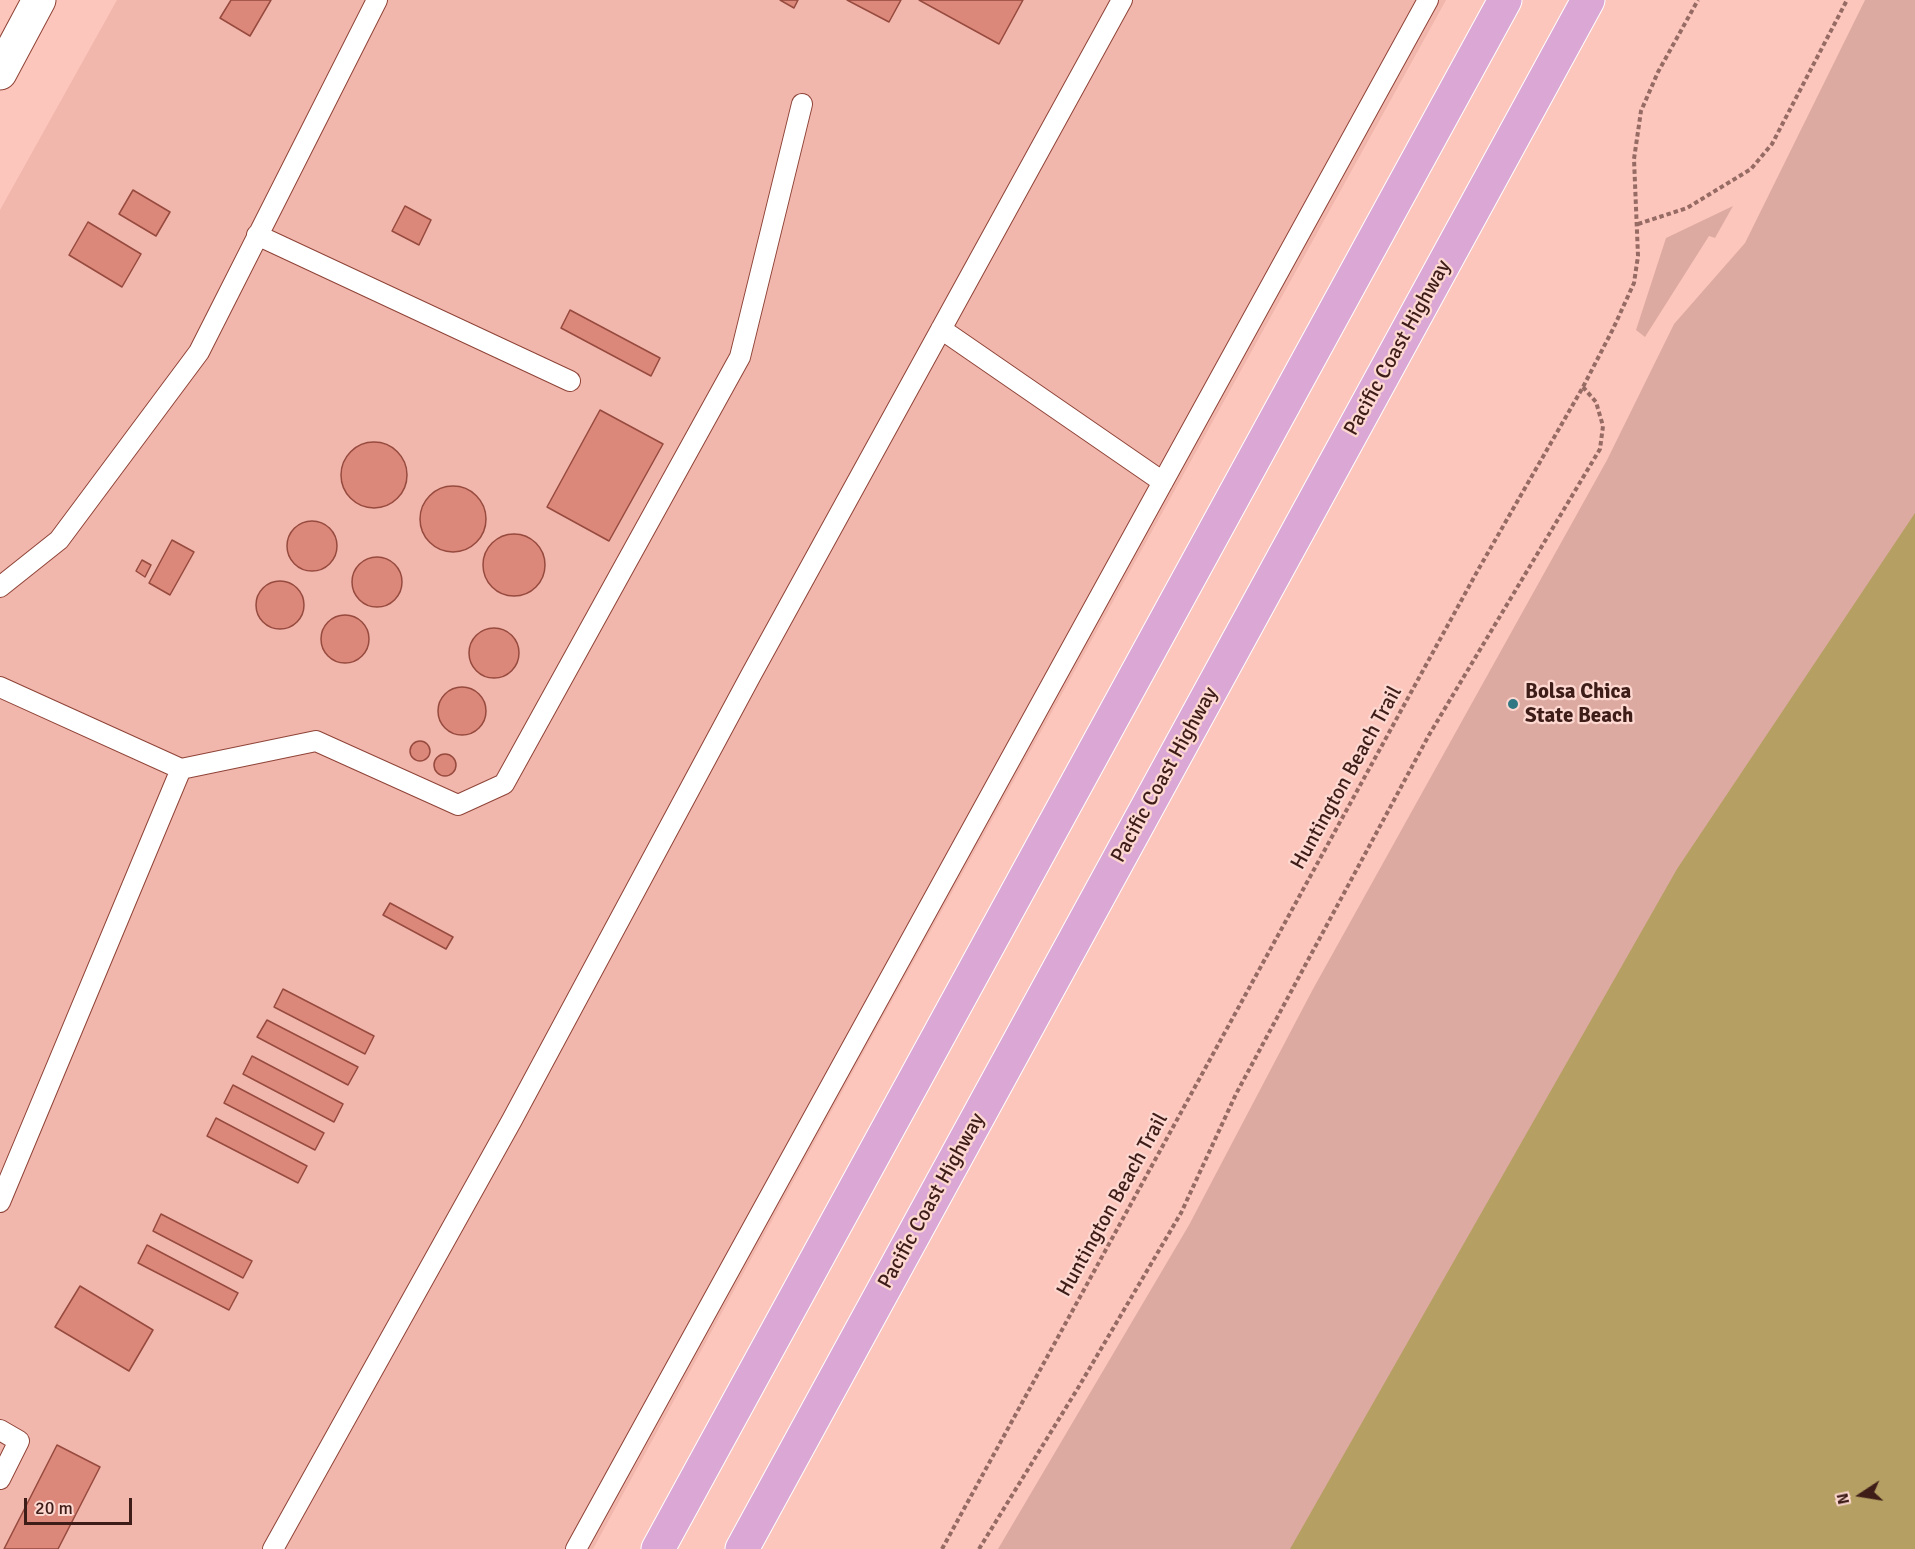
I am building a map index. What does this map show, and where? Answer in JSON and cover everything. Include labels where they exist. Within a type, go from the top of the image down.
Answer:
[{"type":"highway","points":[[658,1549],[1505,0]]},
{"type":"highway","name":"Pacific Coast Highway","points":[[742,1549],[1588,0]]},
{"type":"street","points":[[0,73],[39,0]]},
{"type":"lane","points":[[0,587],[59,540],[199,352],[377,0]]},
{"type":"lane","points":[[273,1549],[512,1120],[1122,0]]},
{"type":"lane","points":[[576,1549],[1428,0]]},
{"type":"lane","points":[[0,687],[182,769],[316,741],[458,806],[504,784],[740,357],[802,104]]},
{"type":"lane","points":[[257,235],[570,381]]},
{"type":"lane","points":[[941,329],[1163,482]]},
{"type":"lane","points":[[0,1202],[182,769]]},
{"type":"lane","points":[[0,1430],[19,1441],[0,1479]]},
{"type":"path","name":"Huntington Beach Trail","points":[[942,1549],[1478,570],[1583,387],[1613,329],[1634,283],[1638,256],[1634,159],[1641,111],[1658,72],[1698,0]]},
{"type":"path","points":[[1638,224],[1687,208],[1750,169],[1772,144],[1847,0]]},
{"type":"path","points":[[979,1549],[1078,1388],[1181,1213],[1236,1094],[1429,735],[1600,449],[1603,426],[1596,402],[1583,387]]},
{"type":"shaded area","points":[[117,0],[1446,0],[878,1026],[593,1549],[0,1549],[0,210]]},
{"type":"shaded area","points":[[1865,0],[1915,0],[1915,611],[1331,1549],[998,1549],[1189,1225],[1313,989],[1607,460],[1674,324],[1745,243]]},
{"type":"shaded area","points":[[1733,206],[1715,238],[1709,236],[1645,337],[1636,330],[1666,238]]},
{"type":"shaded area","points":[[1915,513],[1915,1549],[1290,1549],[1677,869]]},
{"type":"building","points":[[231,0],[271,0],[250,36],[220,18]]},
{"type":"building","points":[[780,0],[798,0],[794,8]]},
{"type":"building","points":[[847,0],[901,0],[889,22]]},
{"type":"building","points":[[919,0],[1023,0],[999,44]]},
{"type":"building","points":[[133,190],[170,212],[156,236],[119,214]]},
{"type":"building","points":[[405,206],[431,220],[419,245],[392,231]]},
{"type":"building","points":[[88,222],[141,254],[122,287],[69,255]]},
{"type":"building","points":[[570,310],[660,358],[651,376],[561,328]]},
{"type":"building","points":[[600,410],[663,444],[609,541],[547,507]]},
{"type":"building","points":[[374,442],[387,445],[397,452],[404,462],[407,475],[404,488],[397,498],[387,505],[374,508],[361,505],[351,498],[344,488],[341,475],[344,462],[351,452],[361,445]]},
{"type":"building","points":[[453,486],[466,489],[476,496],[483,506],[486,519],[483,532],[476,542],[466,549],[453,552],[440,549],[430,542],[423,532],[420,519],[423,506],[430,496],[440,489]]},
{"type":"building","points":[[312,521],[330,528],[337,546],[330,564],[312,571],[294,564],[287,546],[294,528]]},
{"type":"building","points":[[508,534],[520,534],[536,543],[543,553],[545,565],[543,577],[536,587],[520,596],[508,596],[497,591],[488,582],[483,571],[483,559],[488,548],[497,539]]},
{"type":"building","points":[[172,540],[194,552],[170,595],[149,583]]},
{"type":"building","points":[[382,557],[395,564],[401,572],[401,592],[395,600],[387,606],[372,607],[359,600],[353,592],[352,577],[359,564],[367,558]]},
{"type":"building","points":[[142,560],[151,565],[145,577],[136,571]]},
{"type":"building","points":[[280,581],[297,588],[304,605],[297,622],[280,629],[263,622],[256,605],[263,588]]},
{"type":"building","points":[[340,615],[350,615],[362,622],[369,634],[369,644],[362,656],[350,663],[340,663],[325,652],[321,644],[321,634],[332,619]]},
{"type":"building","points":[[489,628],[499,628],[512,635],[519,648],[519,658],[512,671],[499,678],[489,678],[480,674],[473,667],[469,658],[469,648],[473,639],[480,632]]},
{"type":"building","points":[[457,687],[467,687],[482,697],[486,711],[485,720],[476,731],[467,735],[457,735],[442,725],[438,716],[438,706],[448,691]]},
{"type":"building","points":[[416,741],[424,741],[430,747],[430,755],[424,761],[416,761],[410,755],[410,747]]},
{"type":"building","points":[[445,754],[453,757],[456,765],[453,773],[445,776],[437,773],[434,765],[437,757]]},
{"type":"building","points":[[390,903],[453,937],[446,949],[383,915]]},
{"type":"building","points":[[283,989],[374,1036],[365,1054],[274,1007]]},
{"type":"building","points":[[267,1020],[358,1067],[348,1085],[257,1037]]},
{"type":"building","points":[[252,1056],[343,1104],[334,1122],[243,1074]]},
{"type":"building","points":[[233,1085],[324,1133],[315,1150],[224,1103]]},
{"type":"building","points":[[216,1118],[307,1166],[298,1183],[207,1136]]},
{"type":"building","points":[[161,1214],[252,1261],[243,1278],[153,1231]]},
{"type":"building","points":[[147,1245],[238,1293],[229,1310],[138,1263]]},
{"type":"building","points":[[80,1286],[153,1330],[129,1371],[55,1327]]},
{"type":"building","points":[[57,1445],[100,1467],[58,1549],[4,1549]]},
{"type":"place","name":"Bolsa Chica State Beach","points":[[1513,704]]}]
